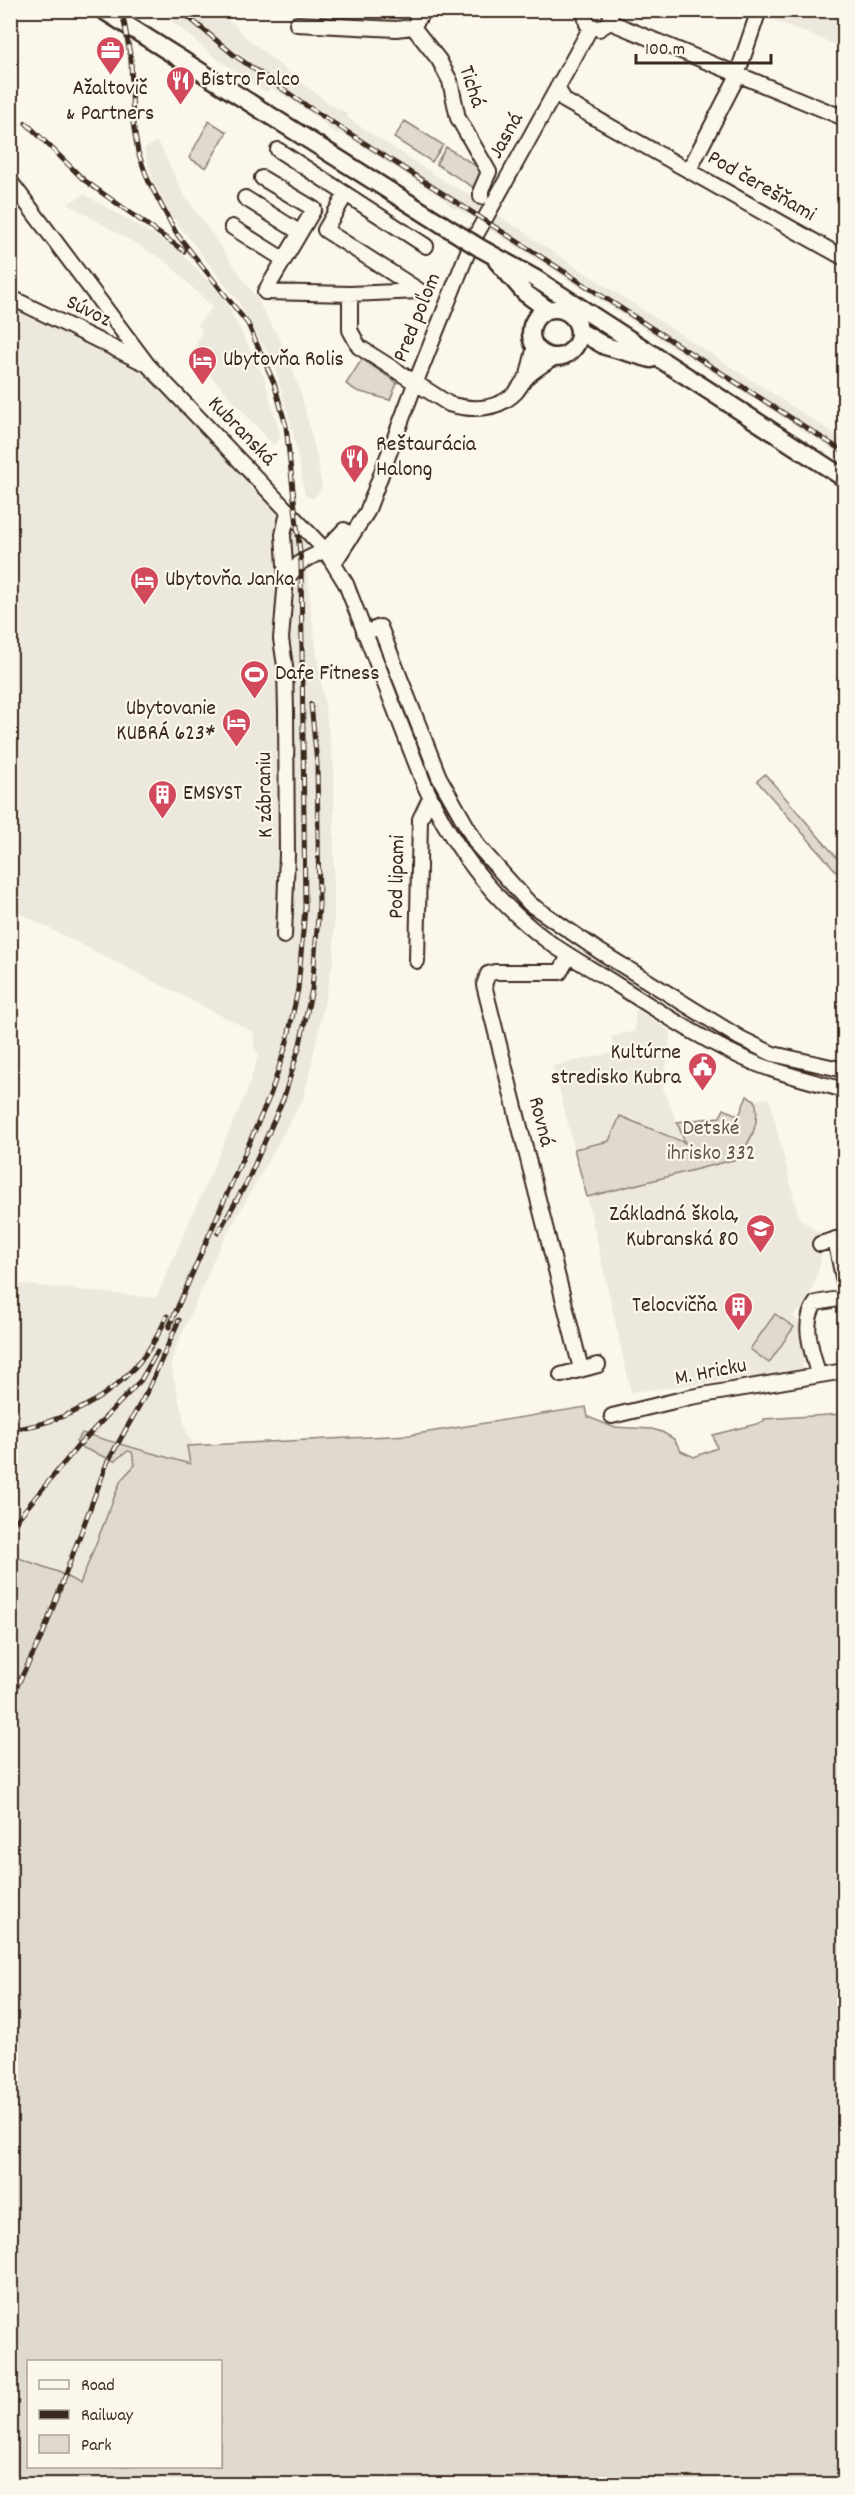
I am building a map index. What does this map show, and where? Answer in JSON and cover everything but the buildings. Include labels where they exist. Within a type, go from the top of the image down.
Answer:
[{"type":"main road","points":[[103,10],[487,252],[536,279],[636,343],[673,370],[844,478]]},
{"type":"main road","points":[[487,252],[525,293],[548,310]]},
{"type":"main road","points":[[525,293],[534,321]]},
{"type":"main road","points":[[574,349],[579,331],[574,318],[568,313],[555,309],[548,310],[534,321],[531,330],[535,346],[543,354],[555,357],[574,349],[605,346]]},
{"type":"main road","points":[[579,331],[605,346],[639,355],[673,370]]},
{"type":"street","points":[[297,24],[396,29],[413,27],[424,10]]},
{"type":"street","name":"Pod čerešňami","points":[[689,170],[738,75],[759,10]]},
{"type":"street","points":[[584,11],[584,20],[591,27],[599,29],[610,16],[738,75],[844,118]]},
{"type":"street","name":"Tichá","points":[[413,27],[439,60],[450,81],[458,118],[489,172],[481,190],[481,197]]},
{"type":"street","name":"Jasná","points":[[461,267],[471,244],[591,27]]},
{"type":"street","name":"Pod čerešňami","points":[[557,88],[565,100],[844,258]]},
{"type":"street","name":"Pred poľom","points":[[278,150],[426,246]]},
{"type":"street","name":"Pred poľom","points":[[262,178],[314,209],[261,294],[420,291],[325,230],[346,194]]},
{"type":"street","name":"Kubranská","points":[[10,181],[147,364],[325,550],[334,563],[346,584],[430,798],[465,857],[519,917],[569,956],[732,1053],[766,1067],[844,1090]]},
{"type":"street","points":[[245,198],[299,232]]},
{"type":"street","points":[[232,227],[283,259]]},
{"type":"street","name":"Pred poľom","points":[[334,563],[368,512],[461,267]]},
{"type":"street","points":[[374,293],[392,272]]},
{"type":"street","name":"Pred poľom","points":[[350,294],[348,320],[354,340],[368,354],[449,404],[480,409],[506,400],[517,391],[528,375],[535,346]]},
{"type":"street","name":"Súvoz","points":[[10,297],[147,364]]},
{"type":"street","name":"Pred poľom","points":[[528,375],[555,357]]},
{"type":"street","name":"K zábraniu","points":[[284,936],[287,854],[286,712],[285,666],[281,639],[286,579],[283,535],[288,512]]},
{"type":"street","points":[[286,579],[301,562],[325,550],[344,530],[368,512]]},
{"type":"street","points":[[302,527],[322,535],[344,530]]},
{"type":"street","points":[[364,633],[380,627],[439,777],[478,846],[530,904],[599,951],[740,1038],[773,1054],[844,1070]]},
{"type":"street","points":[[393,705],[408,699]]},
{"type":"street","points":[[424,784],[439,777]]},
{"type":"street","name":"Pod lipami","points":[[417,961],[420,819],[430,798]]},
{"type":"street","points":[[465,857],[478,846]]},
{"type":"street","points":[[519,917],[530,904]]},
{"type":"street","points":[[589,967],[599,951]]},
{"type":"street","name":"Rovná","points":[[569,956],[560,972],[495,972],[488,974],[484,985],[581,1370]]},
{"type":"street","points":[[658,1011],[667,993]]},
{"type":"street","points":[[732,1053],[740,1038]]},
{"type":"street","points":[[808,1080],[812,1064]]},
{"type":"street","points":[[820,1244],[839,1238],[844,1281]]},
{"type":"street","points":[[818,1375],[807,1324],[816,1304],[844,1298]]},
{"type":"street","points":[[561,1375],[598,1365]]},
{"type":"street","name":"M. Hricku","points":[[612,1416],[691,1397],[844,1371]]},
{"type":"shaded area","points":[[160,11],[197,11],[202,14],[217,14],[234,24],[242,34],[294,77],[334,107],[346,112],[348,118],[449,184],[467,193],[517,228],[519,227],[533,239],[844,440],[844,457],[458,209],[453,208],[441,197],[341,133],[327,128],[323,122],[279,92],[270,88],[267,92],[260,89],[212,55]]},
{"type":"shaded area","points":[[770,11],[844,11],[844,48],[768,18]]},
{"type":"shaded area","points":[[156,142],[161,147],[182,192],[256,297],[286,351],[302,397],[317,458],[322,488],[313,499],[305,495],[293,432],[274,364],[237,300],[170,214],[154,184],[144,149]]},
{"type":"shaded area","points":[[84,194],[176,248],[223,296],[264,377],[281,437],[273,445],[191,354],[202,332],[198,324],[212,307],[167,262],[68,204]]},
{"type":"shaded area","points":[[11,304],[146,373],[309,541],[310,564],[307,569],[311,611],[334,769],[334,958],[304,1097],[218,1250],[174,1353],[171,1366],[187,1434],[194,1446],[187,1447],[191,1464],[82,1433],[83,1448],[114,1461],[128,1451],[132,1452],[135,1465],[121,1480],[80,1584],[58,1572],[15,1557],[11,1539],[11,1283],[156,1298],[246,1093],[259,1053],[254,1048],[254,1032],[11,909]]},
{"type":"shaded area","points":[[638,1010],[671,1032],[663,1089],[697,1169],[757,1110],[755,1100],[769,1098],[799,1218],[821,1234],[824,1239],[819,1269],[805,1310],[799,1310],[793,1316],[800,1324],[809,1362],[802,1363],[803,1371],[631,1392],[587,1197],[553,1066],[615,1052],[611,1037],[635,1031],[635,1012]]},
{"type":"green space","points":[[209,121],[227,132],[206,168],[189,158]]},
{"type":"green space","points":[[405,121],[443,145],[432,162],[394,138]]},
{"type":"green space","points":[[446,147],[484,171],[474,188],[436,164]]},
{"type":"green space","points":[[362,359],[397,383],[390,400],[357,391],[346,384]]},
{"type":"green space","points":[[765,774],[844,866],[844,880],[757,781]]},
{"type":"green space","name":"Detské ihrisko 332","points":[[747,1096],[755,1100],[756,1124],[747,1145],[737,1159],[587,1197],[574,1149],[609,1141],[620,1116],[685,1143],[677,1122],[720,1117],[724,1109],[739,1116]]},
{"type":"green space","points":[[775,1314],[794,1327],[769,1363],[750,1349]]},
{"type":"green space","points":[[586,1407],[588,1417],[613,1427],[652,1429],[662,1432],[674,1439],[681,1451],[694,1457],[717,1448],[713,1435],[764,1422],[764,1419],[844,1414],[844,2484],[275,2484],[274,2482],[274,2484],[11,2484],[11,1539],[16,1557],[58,1572],[80,1584],[121,1480],[135,1465],[132,1452],[128,1451],[114,1461],[83,1448],[76,1442],[82,1433],[190,1464],[187,1446],[410,1435]]},
{"type":"railway","points":[[122,10],[131,60],[133,123],[138,152],[148,180],[176,233],[248,324],[274,383],[286,426],[301,562],[305,908],[298,989],[287,1042],[271,1093],[169,1327]]},
{"type":"railway","points":[[180,10],[234,55],[307,106],[844,452]]},
{"type":"railway","points":[[26,123],[84,180],[184,251]]},
{"type":"railway","points":[[218,1233],[248,1180],[284,1097],[300,1044],[312,989],[319,905],[317,763],[311,704]]},
{"type":"railway","points":[[10,1430],[61,1417],[105,1394],[141,1360],[167,1316]]},
{"type":"railway","points":[[10,1700],[43,1634],[107,1463],[148,1390],[179,1320]]},
{"type":"railway","points":[[10,1528],[78,1446],[141,1380],[157,1352]]},
{"type":"place","name":"Ažaltovič & Partners","points":[[110,76]]},
{"type":"place","name":"Bistro Falco","points":[[180,106]]},
{"type":"place","name":"Ubytovňa Rolis","points":[[202,386]]},
{"type":"place","name":"Reštaurácia Halong","points":[[355,484]]},
{"type":"place","name":"Ubytovňa Janka","points":[[144,606]]},
{"type":"place","name":"Dafe Fitness","points":[[254,700]]},
{"type":"place","name":"Ubytovanie KUBRÁ 623*","points":[[237,748]]},
{"type":"place","name":"EMSYST","points":[[162,820]]},
{"type":"place","name":"Kultúrne stredisko Kubra","points":[[702,1092]]},
{"type":"place","name":"Základná škola, Kubranská 80","points":[[760,1254]]},
{"type":"place","name":"Telocvičňa","points":[[738,1332]]}]
